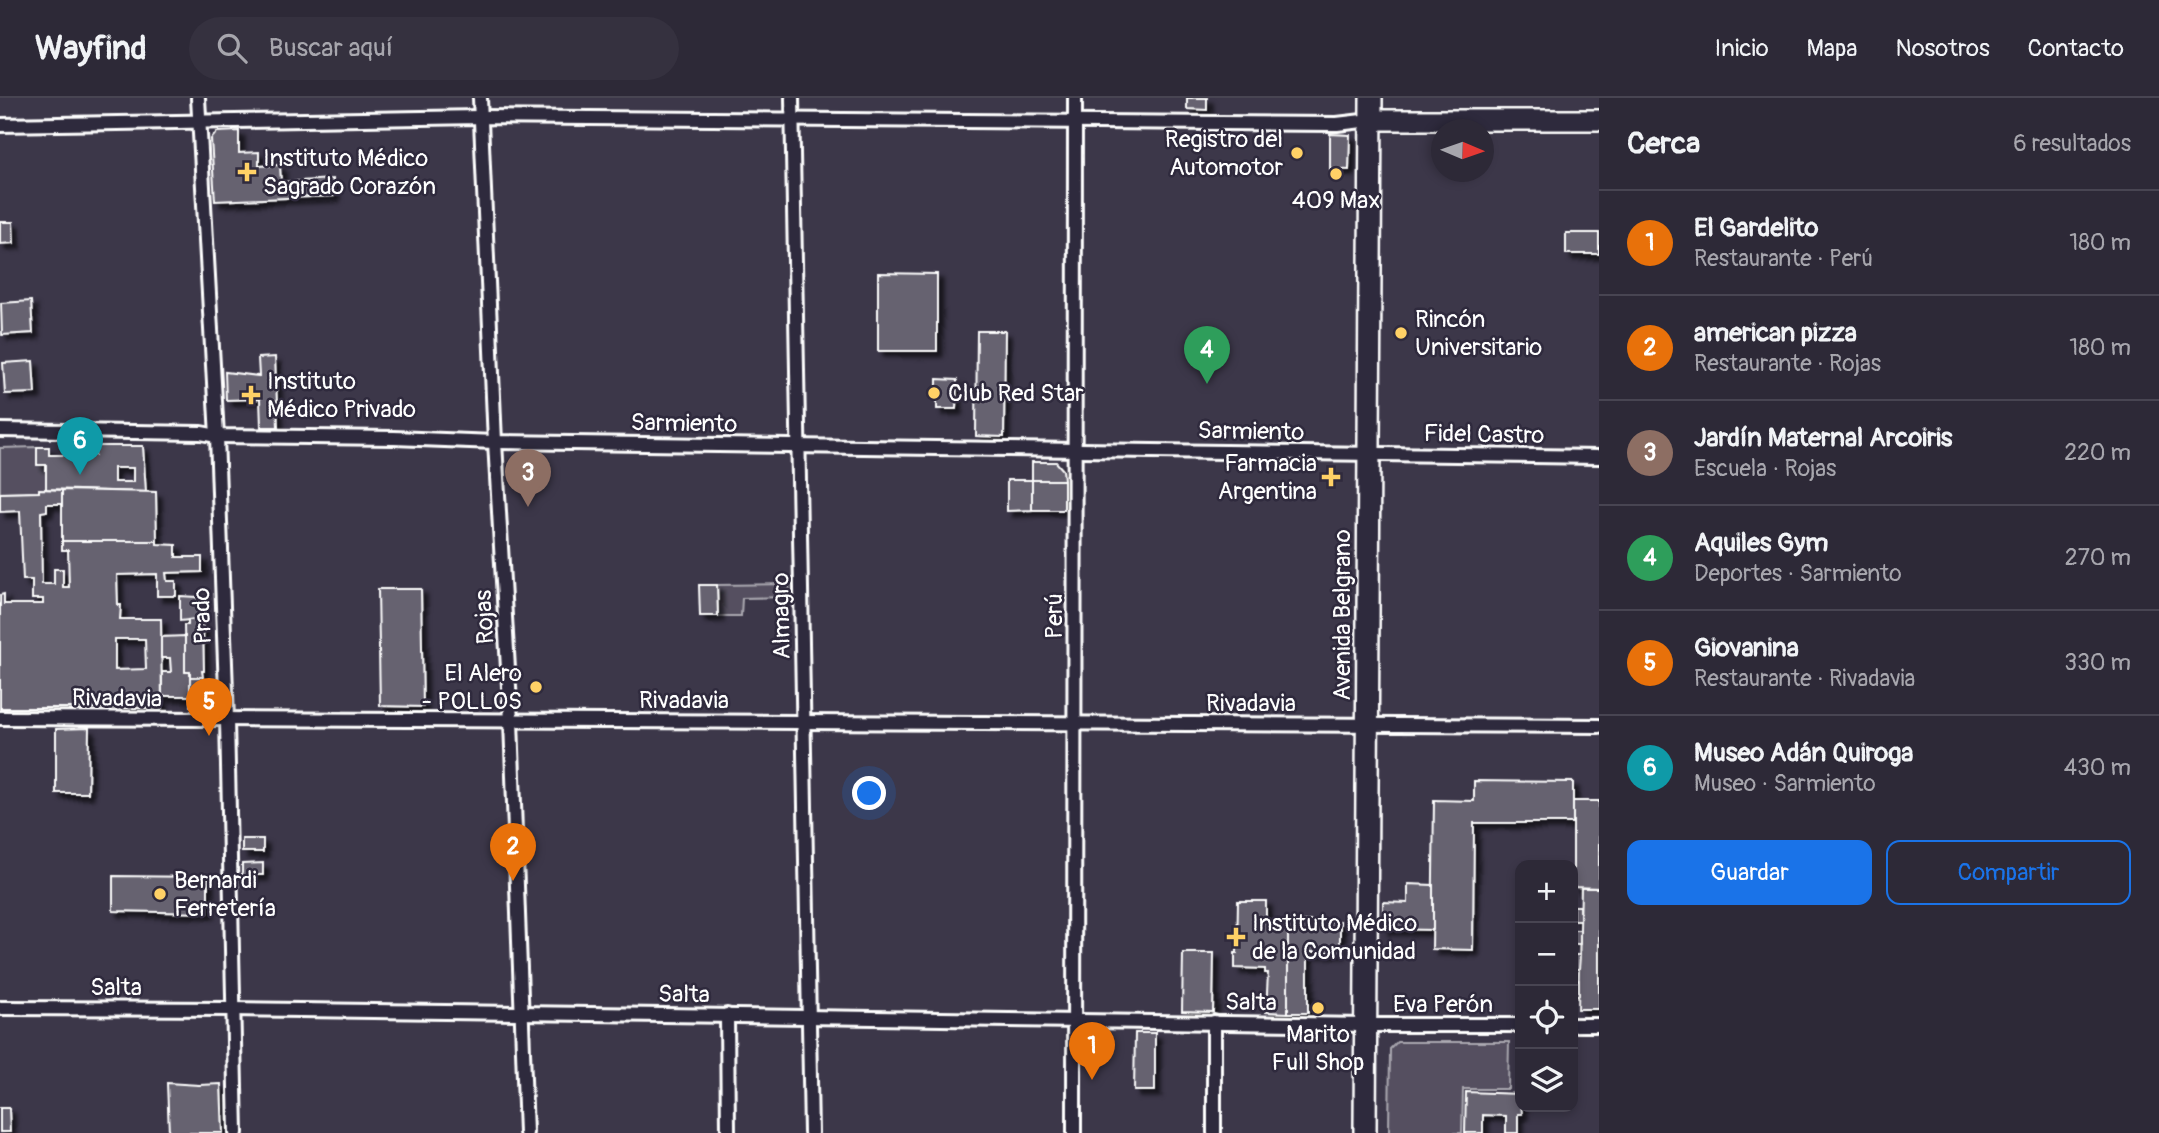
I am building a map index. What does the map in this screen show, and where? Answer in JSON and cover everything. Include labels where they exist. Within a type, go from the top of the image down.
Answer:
[{"type":"main road","name":"Avenida Belgrano","points":[[1365,1133],[1371,98]]},
{"type":"main road","points":[[1371,120],[1599,120]]},
{"type":"street","name":"Prado","points":[[198,98],[217,436],[227,720],[236,1133]]},
{"type":"street","name":"Rojas","points":[[480,98],[495,442],[511,721],[526,1133]]},
{"type":"street","name":"Almagro","points":[[792,98],[811,1133]]},
{"type":"street","name":"Perú","points":[[1074,1133],[1075,98]]},
{"type":"street","points":[[0,125],[480,117],[1337,124],[1371,120]]},
{"type":"street","name":"Sarmiento","points":[[0,430],[495,442],[1368,454]]},
{"type":"street","name":"Fidel Castro","points":[[1368,454],[1599,457]]},
{"type":"street","name":"Rivadavia","points":[[0,718],[1599,726]]},
{"type":"street","name":"Salta","points":[[0,1008],[1367,1025]]},
{"type":"street","points":[[727,1016],[728,1133]]},
{"type":"street","points":[[1214,1022],[1214,1133]]},
{"type":"street","name":"Eva Perón","points":[[1367,1025],[1515,1025]]},
{"type":"street","points":[[1578,1025],[1599,1025]]},
{"type":"shaded area","points":[[37,447],[37,465],[46,465],[46,489],[39,489],[39,492],[0,493],[0,448]]},
{"type":"shaded area","points":[[789,584],[790,597],[742,598],[741,616],[718,616],[717,585]]},
{"type":"shaded area","points":[[1397,1042],[1509,1042],[1508,1089],[1463,1089],[1462,1133],[1389,1133],[1390,1049]]},
{"type":"building","points":[[1187,98],[1207,98],[1207,110],[1187,109]]},
{"type":"building","name":"Instituto Médico Sagrado Corazón","points":[[239,131],[239,153],[259,152],[259,166],[280,165],[281,182],[333,179],[334,196],[215,201],[211,139],[217,132]]},
{"type":"building","points":[[1330,134],[1350,135],[1349,170],[1330,169]]},
{"type":"building","points":[[0,222],[13,222],[14,243],[0,244]]},
{"type":"building","points":[[1566,233],[1599,233],[1599,254],[1566,254]]},
{"type":"building","name":"Club Red Star","points":[[878,273],[937,274],[937,351],[878,351]]},
{"type":"building","points":[[31,301],[33,333],[2,335],[1,303]]},
{"type":"building","points":[[977,331],[1005,331],[1004,437],[976,436]]},
{"type":"building","name":"Instituto Médico Privado","points":[[275,357],[278,427],[261,427],[260,399],[226,400],[225,372],[259,376],[258,358]]},
{"type":"building","points":[[33,361],[35,393],[5,394],[3,363]]},
{"type":"building","points":[[937,379],[957,380],[956,409],[937,409]]},
{"type":"building","points":[[95,446],[143,446],[146,492],[46,489],[46,465],[37,465],[37,447],[49,447],[49,455],[95,455]],"holes":[[[114,468],[133,468],[133,482],[114,482]]]},
{"type":"building","points":[[1032,462],[1056,462],[1063,470],[1064,480],[1032,480]]},
{"type":"building","points":[[1007,480],[1032,480],[1032,510],[1007,511]]},
{"type":"building","points":[[1032,480],[1064,480],[1064,510],[1032,510]]},
{"type":"building","points":[[39,489],[62,490],[62,504],[47,504],[47,511],[41,512],[42,584],[54,584],[54,569],[63,569],[63,587],[69,587],[68,550],[62,550],[62,541],[157,541],[157,544],[176,545],[176,557],[202,557],[202,572],[166,573],[167,581],[176,581],[176,596],[157,596],[157,574],[117,575],[120,619],[161,619],[162,708],[0,708],[0,595],[4,594],[4,604],[43,604],[43,599],[32,599],[32,580],[23,580],[20,511],[0,512],[0,493],[39,492]],"holes":[[[115,639],[145,639],[146,669],[115,670]]]},
{"type":"building","points":[[62,490],[156,492],[157,541],[62,541]]},
{"type":"building","points":[[699,585],[717,585],[718,616],[700,616]]},
{"type":"building","points":[[378,589],[421,589],[423,707],[380,706]]},
{"type":"building","points":[[180,596],[197,597],[198,619],[180,621]]},
{"type":"building","points":[[201,619],[203,677],[190,677],[190,672],[185,672],[184,625],[188,625],[188,620]]},
{"type":"building","points":[[185,636],[185,672],[190,672],[190,696],[162,696],[162,672],[171,672],[170,658],[161,658],[161,637]]},
{"type":"building","points":[[190,677],[203,677],[203,705],[190,706]]},
{"type":"building","points":[[89,728],[88,793],[56,793],[56,729]]},
{"type":"building","points":[[1474,781],[1573,782],[1573,823],[1474,823],[1473,950],[1432,949],[1434,800],[1474,801]]},
{"type":"building","points":[[1573,801],[1599,801],[1599,888],[1578,887],[1578,860],[1573,860]]},
{"type":"building","points":[[242,839],[263,839],[263,852],[242,852]]},
{"type":"building","points":[[263,863],[263,875],[242,875],[242,864]]},
{"type":"building","name":"Bernardi Ferretería","points":[[113,876],[208,877],[208,913],[113,911]]},
{"type":"building","points":[[1408,884],[1433,885],[1433,930],[1383,929],[1383,902],[1408,903]]},
{"type":"building","points":[[1581,888],[1599,888],[1599,1009],[1578,1009]]},
{"type":"building","points":[[1238,901],[1266,901],[1266,922],[1288,921],[1288,1013],[1266,1012],[1268,973],[1265,973],[1265,969],[1235,968]]},
{"type":"building","points":[[1288,921],[1340,921],[1340,952],[1308,952],[1308,1013],[1288,1013]]},
{"type":"building","points":[[1183,953],[1214,953],[1213,1012],[1182,1011]]},
{"type":"building","points":[[1135,1033],[1155,1033],[1155,1091],[1134,1091]]},
{"type":"building","points":[[167,1083],[221,1084],[223,1133],[169,1133]]},
{"type":"building","points":[[1466,1092],[1515,1094],[1515,1112],[1522,1114],[1518,1114],[1518,1133],[1506,1133],[1506,1116],[1483,1115],[1483,1133],[1465,1133]]},
{"type":"building","points":[[0,1108],[9,1108],[10,1132],[0,1132]]},
{"type":"place","name":"Registro del Automotor","points":[[1297,153]]},
{"type":"place","name":"Instituto Médico Sagrado Corazón","points":[[247,172]]},
{"type":"place","name":"409 Max","points":[[1336,174]]},
{"type":"place","name":"Rincón Universitario","points":[[1401,333]]},
{"type":"place","name":"Aquiles Gym","points":[[1207,384]]},
{"type":"place","name":"Club Red Star","points":[[934,393]]},
{"type":"place","name":"Instituto Médico Privado","points":[[251,395]]},
{"type":"place","name":"Museo Adán Quiroga","points":[[80,475]]},
{"type":"place","name":"Farmacia Argentina","points":[[1331,477]]},
{"type":"place","name":"Jardín Maternal Arcoiris","points":[[528,507]]},
{"type":"place","name":"El Alero - POLLOS","points":[[536,687]]},
{"type":"place","name":"Giovanina","points":[[209,736]]},
{"type":"place","name":"american pizza","points":[[513,881]]},
{"type":"place","name":"Bernardi Ferretería","points":[[160,894]]},
{"type":"place","name":"Instituto Médico de la Comunidad","points":[[1236,937]]},
{"type":"place","name":"Marito Full Shop","points":[[1318,1008]]},
{"type":"place","name":"El Gardelito","points":[[1092,1080]]}]
